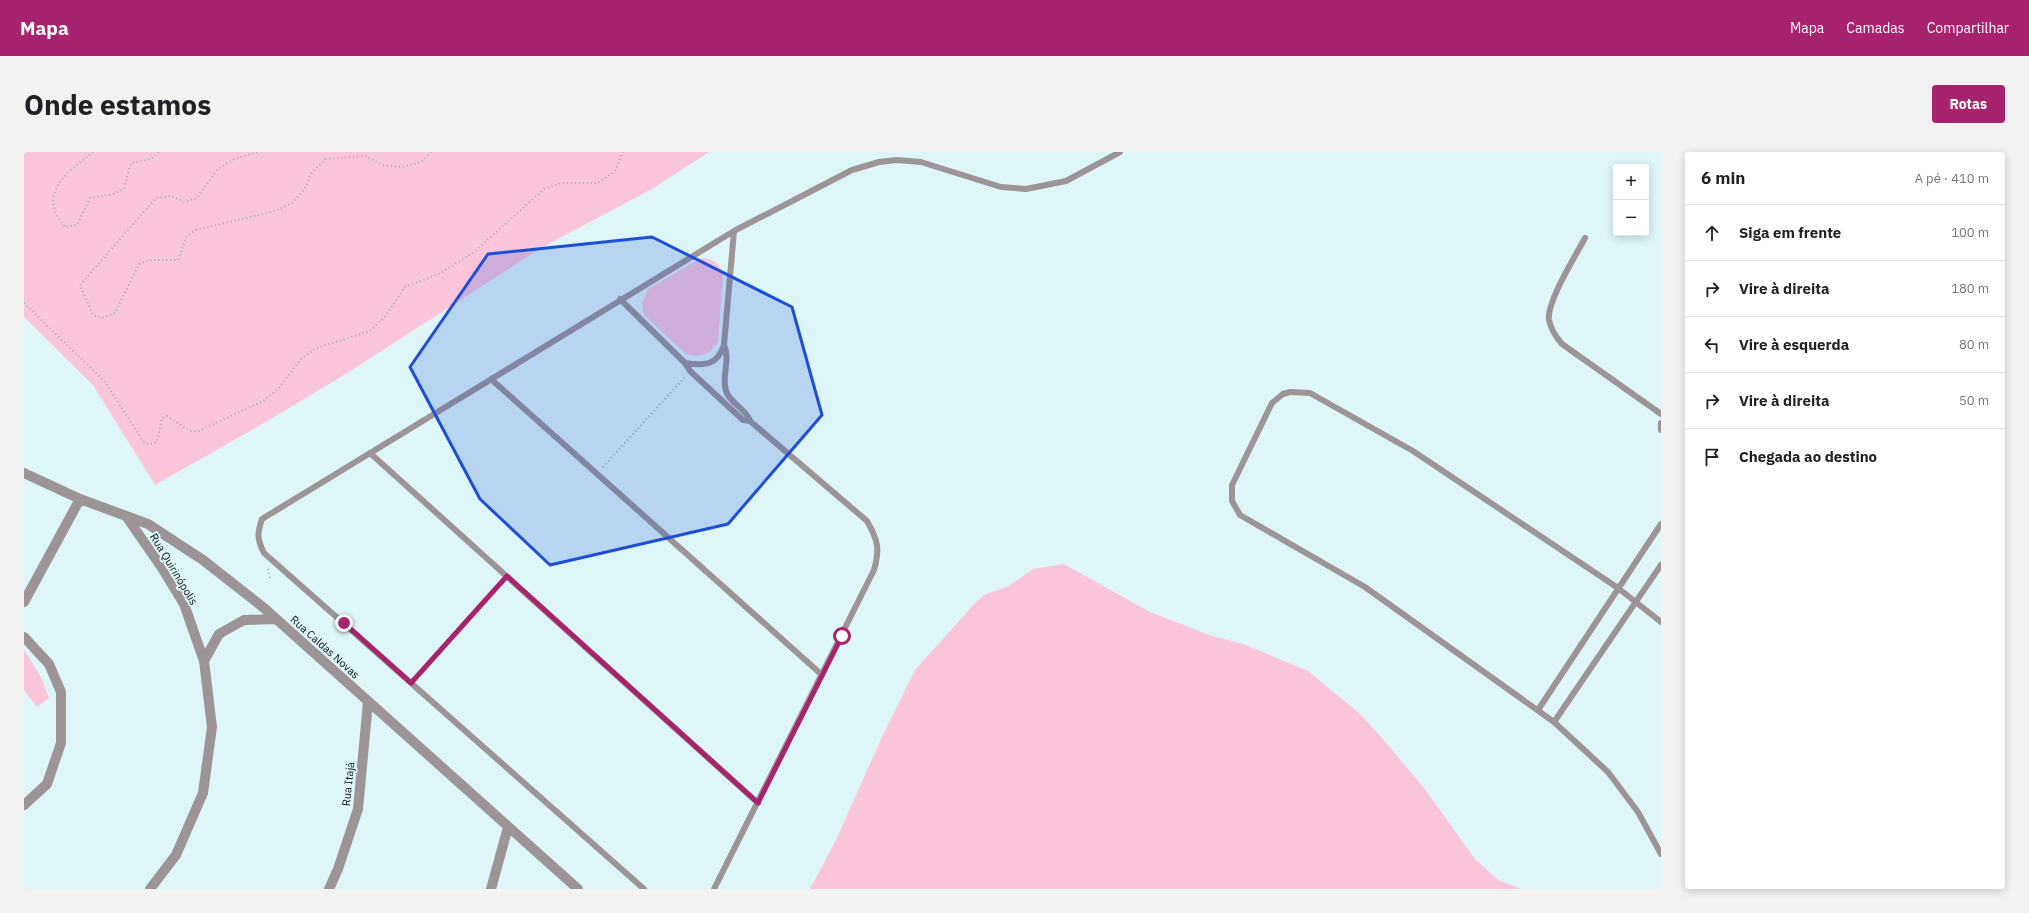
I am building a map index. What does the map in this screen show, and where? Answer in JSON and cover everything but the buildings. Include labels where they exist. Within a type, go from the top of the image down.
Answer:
[{"type":"street","name":"Rua Caldas Novas","points":[[24,473],[80,499],[148,524],[203,560],[276,619],[578,889]]},
{"type":"street","points":[[24,602],[80,499]]},
{"type":"street","name":"Rua Quirinópolis","points":[[126,515],[184,604],[204,661],[212,727],[203,793],[176,855],[150,889]]},
{"type":"street","points":[[204,661],[219,634],[244,620],[276,619]]},
{"type":"street","points":[[24,638],[49,664],[61,692],[62,743],[47,784],[24,805]]},
{"type":"street","name":"Rua Itajá","points":[[329,889],[338,869],[358,809],[368,702]]},
{"type":"street","points":[[491,889],[508,827]]},
{"type":"lane","points":[[644,889],[264,553],[258,532],[262,519],[620,299],[734,232],[852,170],[879,162],[898,160],[921,162],[1001,187],[1026,189],[1066,181],[1120,152]]},
{"type":"lane","points":[[685,363],[698,365],[714,362],[721,354],[724,345],[734,232]]},
{"type":"lane","points":[[1585,238],[1551,305],[1549,319],[1553,333],[1562,344],[1661,414]]},
{"type":"lane","points":[[620,299],[685,363],[690,371],[743,420],[750,421]]},
{"type":"lane","points":[[714,889],[874,570],[879,555],[877,538],[867,521],[750,421],[748,416],[729,397],[726,391],[725,383],[727,352],[724,345]]},
{"type":"lane","points":[[491,379],[822,675]]},
{"type":"lane","points":[[1661,622],[1618,588],[1413,451],[1310,393],[1290,392],[1283,394],[1272,403],[1232,485],[1232,501],[1240,515],[1365,587],[1554,722],[1608,772],[1638,812],[1661,854]]},
{"type":"lane","points":[[1661,423],[1661,430]]},
{"type":"lane","points":[[370,453],[758,803]]},
{"type":"lane","points":[[1538,710],[1661,524]]},
{"type":"lane","points":[[1554,722],[1661,565]]},
{"type":"path","points":[[93,152],[63,176],[54,192],[54,210],[64,227],[77,226],[90,198],[114,194],[124,188],[131,163],[151,159],[159,152]]},
{"type":"path","points":[[257,152],[232,160],[217,170],[197,198],[185,202],[171,196],[156,198],[80,285],[93,314],[102,318],[115,314],[139,264],[149,260],[178,260],[186,237],[196,230],[275,211],[292,203],[305,189],[312,172],[326,159],[365,156],[383,165],[402,167],[421,162],[431,152]]},
{"type":"path","points":[[24,303],[105,382],[143,441],[148,444],[157,442],[162,418],[167,416],[190,431],[199,431],[263,400],[278,389],[301,359],[316,348],[370,331],[384,318],[405,287],[439,274],[473,253],[544,190],[561,183],[598,183],[615,171],[623,152]]},
{"type":"path","points":[[597,474],[690,371]]},
{"type":"path","points":[[411,683],[507,576]]},
{"type":"highlighted area","points":[[652,237],[792,307],[822,415],[728,524],[550,565],[480,499],[410,367],[488,254]]},
{"type":"shaded area","points":[[24,152],[709,152],[652,189],[541,248],[349,372],[259,426],[155,485],[93,385],[24,317]]},
{"type":"shaded area","points":[[701,258],[716,262],[723,276],[718,342],[711,351],[706,354],[696,356],[686,354],[644,315],[642,304],[648,289]]},
{"type":"shaded area","points":[[1064,564],[1150,612],[1212,636],[1243,644],[1308,671],[1359,713],[1382,738],[1424,788],[1475,859],[1498,880],[1521,889],[810,889],[836,840],[882,737],[915,670],[977,601],[986,594],[1009,586],[1033,569]]},
{"type":"shaded area","points":[[24,650],[41,677],[49,698],[37,707],[24,690]]},
{"type":"route","points":[[344,623],[411,683],[507,576],[758,803],[842,636]]}]
